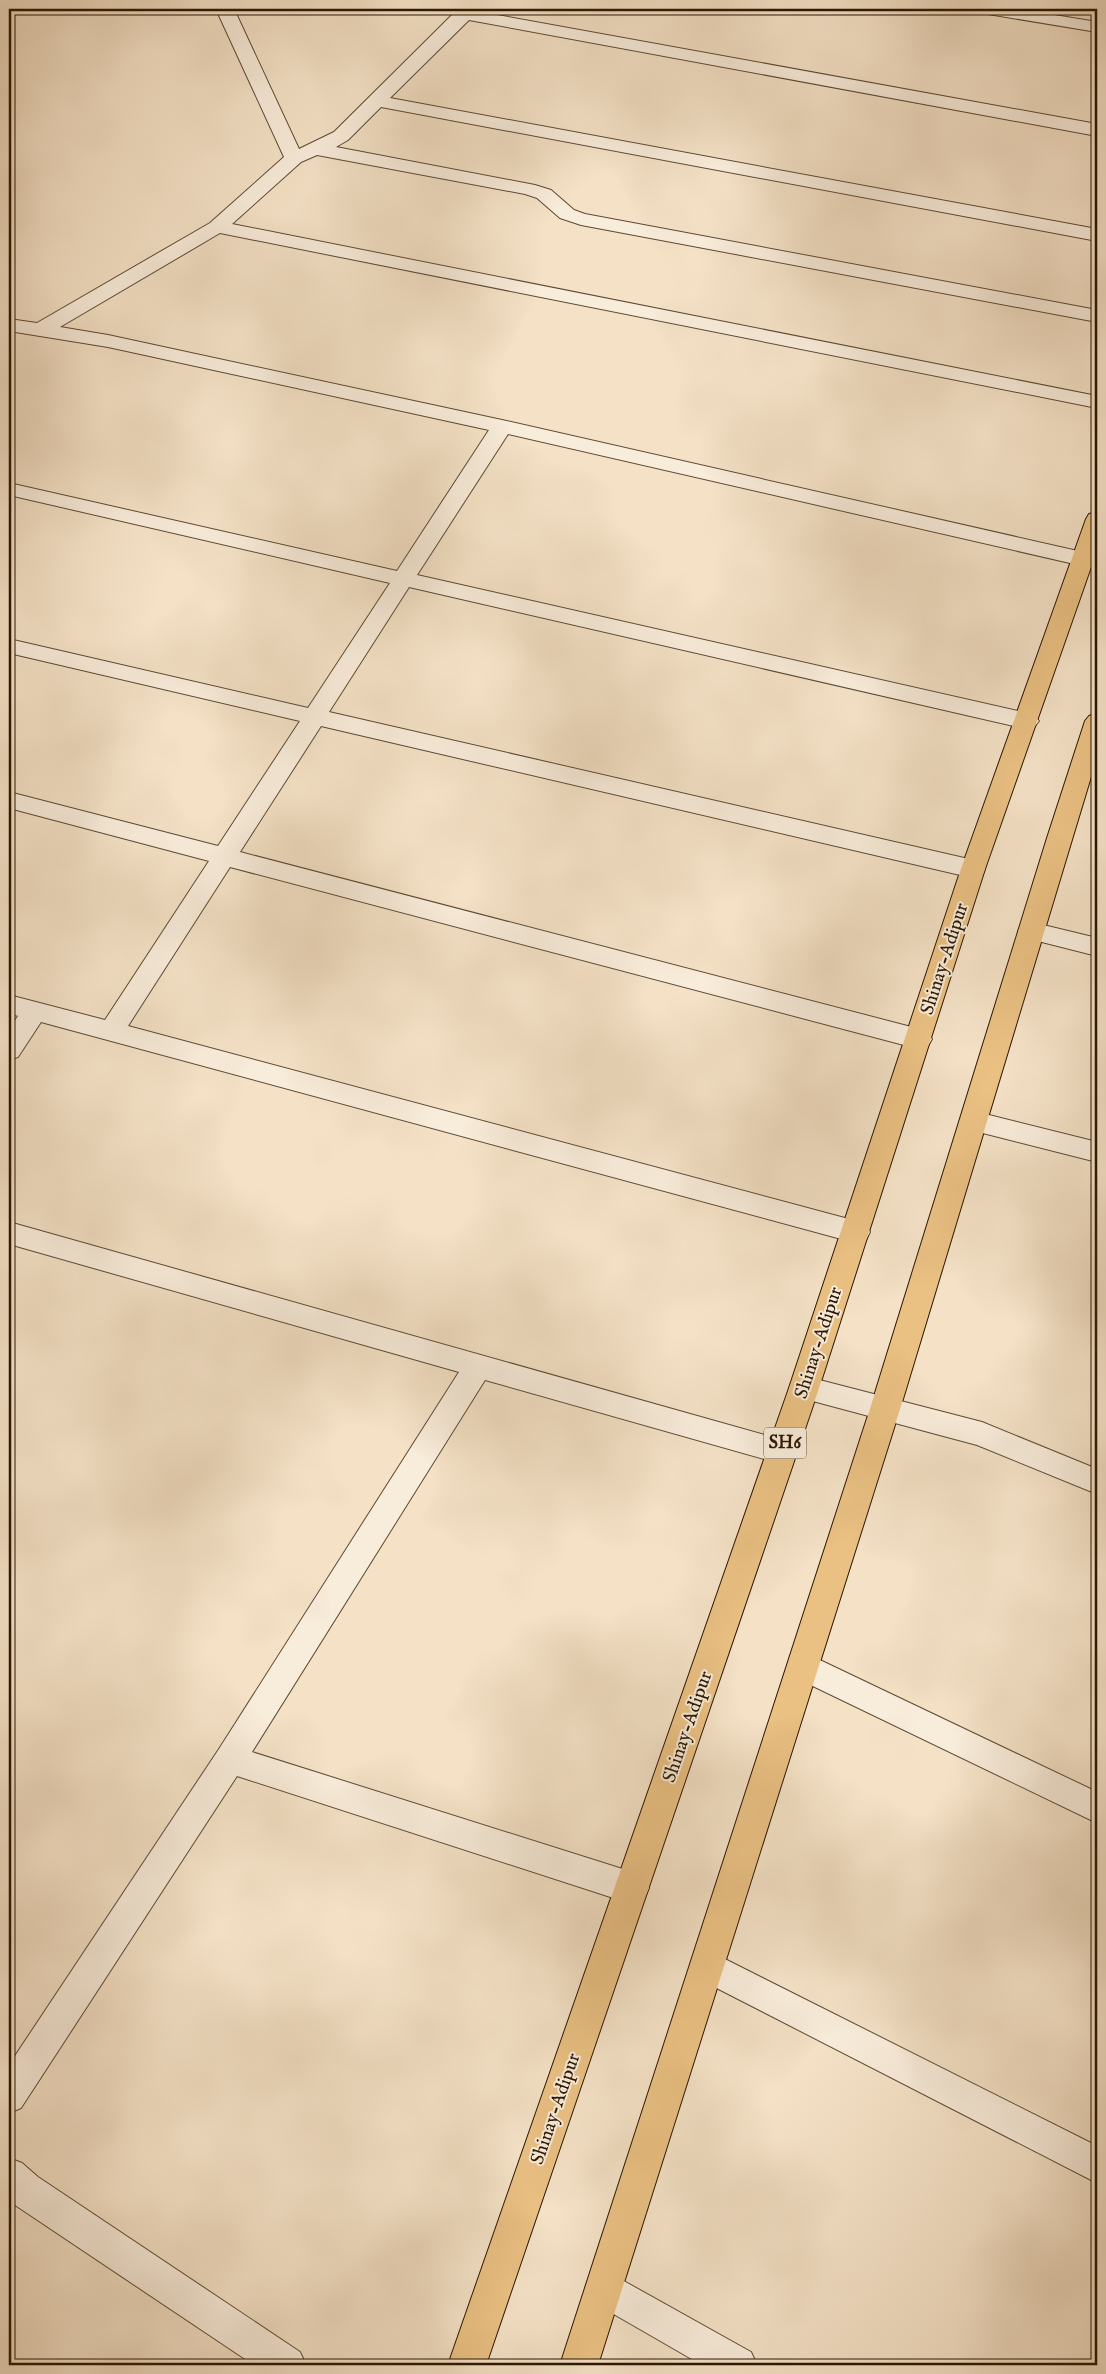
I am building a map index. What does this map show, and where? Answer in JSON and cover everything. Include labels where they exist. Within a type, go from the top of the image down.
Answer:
[{"type":"main road","name":"Shinay-Adipur","points":[[467,2365],[804,1388],[973,869],[1097,519]]},
{"type":"main road","points":[[578,2365],[803,1666],[1097,721]]},
{"type":"street","points":[[225,9],[294,158]]},
{"type":"street","points":[[988,9],[1097,27]]},
{"type":"street","points":[[42,330],[217,227],[294,158],[328,144],[341,136],[466,11],[1097,130]]},
{"type":"street","points":[[377,101],[1097,235]]},
{"type":"street","points":[[314,149],[528,189],[544,194],[567,214],[581,219],[1097,316]]},
{"type":"street","points":[[217,227],[1097,402]]},
{"type":"street","points":[[9,325],[108,341],[502,426],[1083,559]]},
{"type":"street","points":[[111,1032],[502,426]]},
{"type":"street","points":[[12,494],[404,579],[1026,721]]},
{"type":"street","points":[[9,646],[973,869]]},
{"type":"street","points":[[9,800],[919,1039]]},
{"type":"street","points":[[1031,931],[1097,947]]},
{"type":"street","points":[[9,1004],[856,1232]]},
{"type":"street","points":[[9,1050],[35,1011]]},
{"type":"street","points":[[973,1121],[1097,1152]]},
{"type":"street","points":[[9,1233],[782,1452]]},
{"type":"street","points":[[9,2096],[230,1759],[478,1366]]},
{"type":"street","points":[[804,1388],[982,1434],[1097,1482]]},
{"type":"street","points":[[803,1666],[1097,1808]]},
{"type":"street","points":[[230,1759],[632,1888]]},
{"type":"street","points":[[707,1966],[1097,2165]]},
{"type":"street","points":[[9,2176],[25,2190],[287,2365]]},
{"type":"street","points":[[604,2288],[738,2365]]}]
